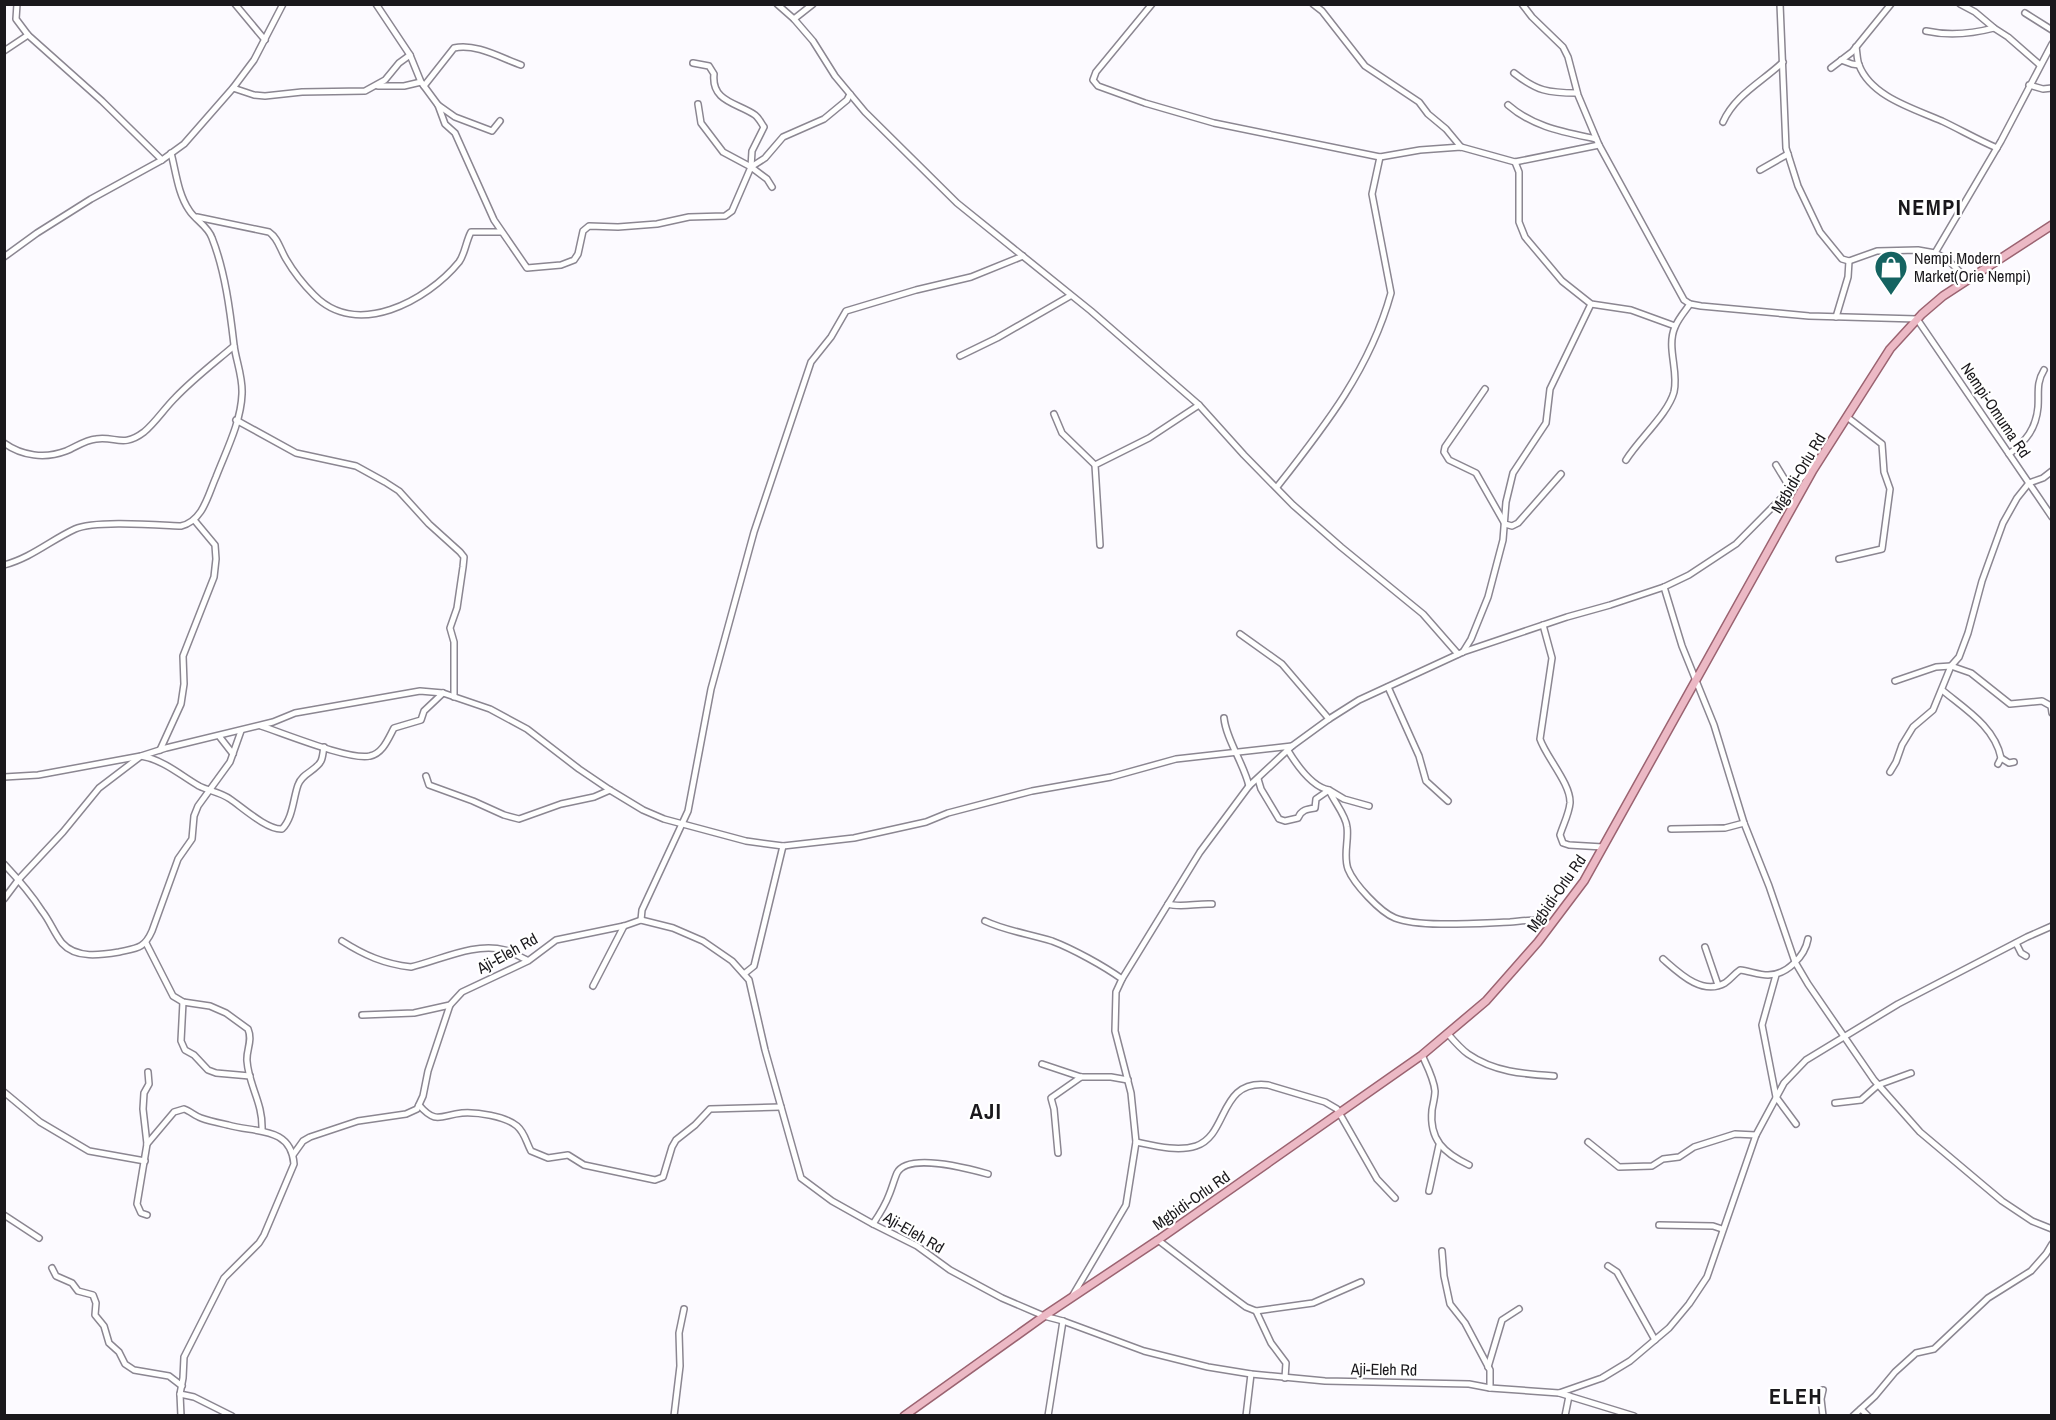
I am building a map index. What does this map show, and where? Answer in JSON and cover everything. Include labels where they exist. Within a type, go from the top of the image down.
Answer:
[{"type":"main road","name":"Mgbidi-Orlu Rd","points":[[904,1416],[1044,1316],[1158,1240],[1422,1055],[1486,1001],[1550,926],[1584,881],[1821,458],[1890,349],[1917,319],[1943,296],[2052,225]]},
{"type":"street","points":[[17,4],[18,23],[28,35],[102,101],[162,160]]},
{"type":"street","points":[[234,4],[265,40]]},
{"type":"street","points":[[4,257],[91,199],[162,160],[184,144],[254,60],[283,4]]},
{"type":"street","points":[[376,4],[410,55],[423,84],[438,105],[445,124],[455,133],[501,232],[515,248],[527,268],[561,266],[576,258],[583,231],[589,226],[618,227],[657,224],[689,217],[727,215],[732,211],[752,167],[752,151],[764,127],[756,116],[742,110],[719,94],[713,83],[714,74],[709,66],[693,63]]},
{"type":"street","points":[[777,4],[813,41],[864,112],[957,203],[1134,348],[1199,405],[1293,505],[1423,614],[1461,653]]},
{"type":"street","points":[[794,19],[813,4]]},
{"type":"street","points":[[1152,4],[1096,72],[1093,80],[1098,86],[1144,103],[1214,123],[1380,157],[1420,150],[1461,147],[1515,162],[1540,158],[1598,142]]},
{"type":"street","points":[[1313,4],[1322,11],[1365,66],[1411,94],[1461,147]]},
{"type":"street","points":[[1522,4],[1563,47],[1568,57],[1577,93],[1598,142],[1684,300],[1690,304],[1809,316],[1917,319]]},
{"type":"street","points":[[1780,4],[1784,123],[1788,154],[1798,186],[1820,232],[1842,259],[1850,261],[1877,251],[1895,249],[1935,254],[1950,261],[1967,279]]},
{"type":"street","points":[[1831,68],[1852,52],[1891,4]]},
{"type":"street","points":[[1960,4],[1975,12],[2008,37],[2040,65]]},
{"type":"street","points":[[2025,13],[2052,30]]},
{"type":"street","points":[[1926,31],[1955,34],[1977,33],[1994,28]]},
{"type":"street","points":[[5,52],[28,35]]},
{"type":"street","points":[[1935,254],[1997,148],[2052,44]]},
{"type":"street","points":[[233,88],[265,96],[302,92],[365,91],[378,86],[423,84],[454,48],[462,46],[521,65]]},
{"type":"street","points":[[1856,47],[1859,65],[1868,79],[1901,105],[1945,122],[1997,148]]},
{"type":"street","points":[[378,86],[399,63],[410,55]]},
{"type":"street","points":[[1841,60],[1859,65]]},
{"type":"street","points":[[1723,122],[1727,112],[1739,97],[1768,77],[1783,62]]},
{"type":"street","points":[[1514,73],[1526,82],[1550,93],[1577,93]]},
{"type":"street","points":[[2029,85],[2043,89],[2052,88]]},
{"type":"street","points":[[412,86],[429,92]]},
{"type":"street","points":[[752,167],[765,158],[783,137],[825,119],[847,100],[850,94]]},
{"type":"street","points":[[698,104],[701,123],[723,152],[752,167],[767,179],[772,187]]},
{"type":"street","points":[[438,105],[456,117],[492,131],[500,121]]},
{"type":"street","points":[[1508,105],[1537,124],[1598,142]]},
{"type":"street","points":[[4,565],[17,562],[76,528],[99,525],[182,526],[191,524],[195,521],[211,490],[237,420],[242,395],[241,378],[234,346],[233,327],[212,235],[189,210],[183,198],[171,153]]},
{"type":"street","points":[[1760,170],[1788,154]]},
{"type":"street","points":[[1277,487],[1331,419],[1363,367],[1387,307],[1391,293],[1372,194],[1380,157]]},
{"type":"street","points":[[1515,162],[1519,172],[1519,222],[1526,237],[1562,281],[1591,304],[1631,310],[1675,326]]},
{"type":"street","points":[[195,217],[269,232],[275,236],[291,266],[313,294],[325,304],[341,311],[367,315],[392,310],[419,296],[445,277],[461,259],[471,232],[501,232]]},
{"type":"street","points":[[641,920],[642,910],[688,811],[711,689],[754,532],[811,362],[831,337],[846,311],[916,290],[971,277],[1023,256]]},
{"type":"street","points":[[1836,317],[1848,277],[1850,261]]},
{"type":"street","points":[[960,356],[1071,296]]},
{"type":"street","points":[[1461,653],[1471,639],[1488,597],[1503,540],[1508,490],[1513,472],[1546,423],[1550,389],[1591,304]]},
{"type":"street","points":[[1626,460],[1635,445],[1662,414],[1670,400],[1674,390],[1672,342],[1675,326],[1690,304]]},
{"type":"street","name":"Nempi-Omuma Rd","points":[[1917,319],[2052,517]]},
{"type":"street","points":[[4,443],[19,452],[45,456],[63,452],[91,440],[104,438],[120,442],[131,440],[144,432],[175,398],[234,346]]},
{"type":"street","points":[[2009,454],[2033,431],[2038,407],[2039,378],[2043,370]]},
{"type":"street","points":[[1485,388],[1445,447],[1444,453],[1449,460],[1476,473],[1505,524],[1512,526],[1518,523],[1562,474]]},
{"type":"street","points":[[1095,465],[1149,438],[1199,405]]},
{"type":"street","points":[[1054,414],[1062,433],[1095,465],[1100,545]]},
{"type":"street","points":[[1839,560],[1882,549],[1890,489],[1884,472],[1881,444],[1847,417]]},
{"type":"street","points":[[237,420],[296,453],[356,465],[378,478],[399,491],[464,557],[457,608],[450,628],[454,642],[454,697]]},
{"type":"street","points":[[1072,1297],[1126,1205],[1136,1142],[1131,1093],[1114,1031],[1116,992],[1200,852],[1249,786],[1290,747],[1359,700],[1461,653],[1664,587],[1689,575],[1736,544],[1821,458]]},
{"type":"street","points":[[1776,465],[1790,488]]},
{"type":"street","points":[[1890,772],[1907,736],[1933,710],[1951,666],[1959,657],[1982,581],[2003,523],[2017,498],[2029,483],[2043,478],[2052,471]]},
{"type":"street","points":[[160,750],[181,704],[184,684],[183,656],[214,577],[215,545],[195,521]]},
{"type":"street","points":[[1664,587],[1682,646],[1713,725],[1744,823],[1795,962],[1808,984],[1845,1036],[1853,1052],[1878,1085],[1920,1132],[2002,1201],[2032,1221],[2052,1229]]},
{"type":"street","points":[[1543,625],[1552,658],[1540,739],[1570,799],[1560,835],[1563,843],[1569,845],[1603,848]]},
{"type":"street","points":[[1240,634],[1282,664],[1329,719]]},
{"type":"street","points":[[1895,681],[1936,668],[1951,666],[1971,673],[2010,704],[2042,701],[2051,706],[2052,713]]},
{"type":"street","points":[[1388,687],[1419,756],[1426,781],[1448,801]]},
{"type":"street","points":[[1942,690],[1983,723],[1999,746],[2001,758],[1998,764]]},
{"type":"street","points":[[4,777],[48,774],[141,756],[273,723],[295,713],[420,692],[443,693],[490,709],[527,729],[579,769],[643,810],[681,825],[746,841],[783,846],[854,838],[926,822],[948,813],[1032,791],[1111,777],[1176,759],[1290,747]]},
{"type":"street","points":[[259,726],[352,756],[370,756],[385,745],[394,728],[421,720],[424,711],[443,693]]},
{"type":"street","points":[[1224,718],[1225,728],[1237,752],[1249,786]]},
{"type":"street","points":[[4,864],[19,879],[66,947],[88,954],[102,955],[136,948],[146,943],[178,859],[192,839],[194,816],[198,806],[220,778],[233,754],[241,731]]},
{"type":"street","points":[[219,736],[233,754]]},
{"type":"street","points":[[4,899],[99,788],[141,756],[150,757],[174,769],[202,788],[211,789],[229,798],[271,828],[282,829],[286,825],[293,806],[298,785],[303,777],[321,762],[324,747]]},
{"type":"street","points":[[1290,747],[1298,768],[1321,789],[1369,806]]},
{"type":"street","points":[[2001,758],[2009,763],[2014,762]]},
{"type":"street","points":[[4,772],[14,777]]},
{"type":"street","points":[[426,776],[429,785],[519,819],[561,804],[594,797],[610,790]]},
{"type":"street","points":[[1258,779],[1261,789],[1279,819],[1285,821],[1299,818],[1300,813],[1315,808],[1316,799],[1329,790]]},
{"type":"street","points":[[1329,790],[1347,827],[1348,868],[1374,902],[1393,918],[1425,923],[1533,920],[1550,926]]},
{"type":"street","points":[[1671,830],[1725,828],[1744,823]]},
{"type":"street","points":[[744,974],[754,966],[783,846]]},
{"type":"street","points":[[1168,904],[1176,906],[1197,903],[1212,904]]},
{"type":"street","name":"Aji-Eleh Rd","points":[[362,1015],[414,1012],[450,1005],[462,992],[528,960],[556,940],[624,926],[641,920],[673,928],[703,941],[732,961],[749,980],[801,1178],[832,1201],[917,1246],[950,1270],[1002,1298],[1044,1316],[1144,1351],[1208,1367],[1251,1374],[1325,1381],[1469,1384],[1490,1388],[1559,1393],[1634,1416]]},
{"type":"street","points":[[985,921],[997,927],[1054,942],[1110,970],[1122,979]]},
{"type":"street","points":[[593,986],[624,926]]},
{"type":"street","points":[[1559,1393],[1602,1378],[1630,1361],[1669,1328],[1689,1304],[1707,1277],[1756,1135],[1784,1083],[1806,1060],[1898,1004],[2016,942],[2052,926]]},
{"type":"street","points":[[1663,959],[1693,982],[1702,985],[1718,985],[1727,982],[1740,970],[1776,975],[1804,953],[1808,939]]},
{"type":"street","points":[[342,940],[371,958],[402,966],[420,965],[475,950],[507,951],[528,960]]},
{"type":"street","points":[[2016,942],[2021,953],[2026,956]]},
{"type":"street","points":[[146,943],[173,996],[183,1002],[210,1006],[226,1013],[248,1029],[250,1043],[247,1061],[261,1106],[262,1130]]},
{"type":"street","points":[[1705,947],[1718,985]]},
{"type":"street","points":[[1776,975],[1762,1025],[1776,1097],[1796,1124]]},
{"type":"street","points":[[183,1002],[181,1041],[185,1050],[194,1055],[208,1070],[216,1073],[250,1076]]},
{"type":"street","points":[[293,1155],[303,1141],[310,1137],[358,1121],[413,1111],[419,1105],[450,1005]]},
{"type":"street","points":[[1448,1034],[1467,1054],[1487,1064],[1510,1072],[1554,1076]]},
{"type":"street","points":[[1422,1055],[1435,1092],[1432,1112],[1433,1128],[1439,1145],[1456,1159],[1469,1165]]},
{"type":"street","points":[[1042,1064],[1081,1077],[1111,1077],[1128,1080]]},
{"type":"street","points":[[147,1215],[141,1213],[136,1204],[147,1144],[143,1109],[144,1094],[149,1084],[148,1072]]},
{"type":"street","points":[[1835,1103],[1861,1100],[1878,1085],[1911,1072]]},
{"type":"street","points":[[1058,1153],[1051,1098],[1081,1077]]},
{"type":"street","points":[[1136,1142],[1176,1148],[1196,1146],[1211,1136],[1237,1092],[1259,1084],[1276,1087],[1325,1102],[1340,1113],[1377,1179],[1395,1198]]},
{"type":"street","points":[[4,1092],[40,1122],[89,1151],[145,1161]]},
{"type":"street","points":[[419,1105],[426,1113],[436,1118],[464,1113],[506,1120],[520,1128],[531,1151],[544,1157],[568,1155],[584,1165],[655,1180],[663,1177],[676,1140],[710,1109],[781,1107]]},
{"type":"street","points":[[147,1144],[174,1112],[184,1109],[201,1118],[231,1126],[266,1131],[285,1142],[293,1155],[294,1164],[264,1235],[224,1278],[184,1357],[180,1394],[181,1416]]},
{"type":"street","points":[[1588,1142],[1619,1167],[1652,1166],[1663,1159],[1679,1157],[1694,1147],[1735,1134],[1756,1135]]},
{"type":"street","points":[[1429,1191],[1439,1145]]},
{"type":"street","points":[[873,1224],[888,1200],[900,1169],[923,1162],[937,1162],[988,1174]]},
{"type":"street","points":[[5,1217],[39,1238]]},
{"type":"street","points":[[1659,1225],[1713,1226],[1722,1229]]},
{"type":"street","points":[[1158,1240],[1246,1307],[1256,1311],[1312,1303],[1361,1282]]},
{"type":"street","points":[[1853,1416],[1916,1353],[1934,1349],[1988,1298],[2031,1271],[2052,1244]]},
{"type":"street","points":[[1442,1251],[1450,1304],[1465,1323],[1488,1367]]},
{"type":"street","points":[[1608,1266],[1617,1272],[1655,1340]]},
{"type":"street","points":[[52,1268],[56,1276],[72,1283],[78,1291],[93,1295],[95,1315],[104,1326],[109,1343],[119,1352],[125,1364],[134,1370],[169,1376],[182,1386]]},
{"type":"street","points":[[674,1416],[684,1309]]},
{"type":"street","points":[[1490,1388],[1488,1367],[1502,1320],[1519,1309]]},
{"type":"street","points":[[1256,1311],[1271,1343],[1286,1363],[1286,1378]]},
{"type":"street","points":[[1048,1416],[1063,1321]]},
{"type":"street","points":[[1246,1416],[1251,1374]]},
{"type":"street","points":[[1823,1390],[1821,1399],[1823,1416]]},
{"type":"street","points":[[180,1394],[194,1397],[232,1416]]},
{"type":"street","points":[[1565,1416],[1569,1396]]},
{"type":"street","points":[[1861,1409],[1868,1416]]},
{"type":"place","name":"Nempi Modern Market(Orie Nempi)","points":[[1891,296]]},
{"type":"district","name":"NEMPI","points":[[1930,207]]},
{"type":"district","name":"AJI","points":[[986,1111]]},
{"type":"district","name":"ELEH","points":[[1796,1396]]}]
